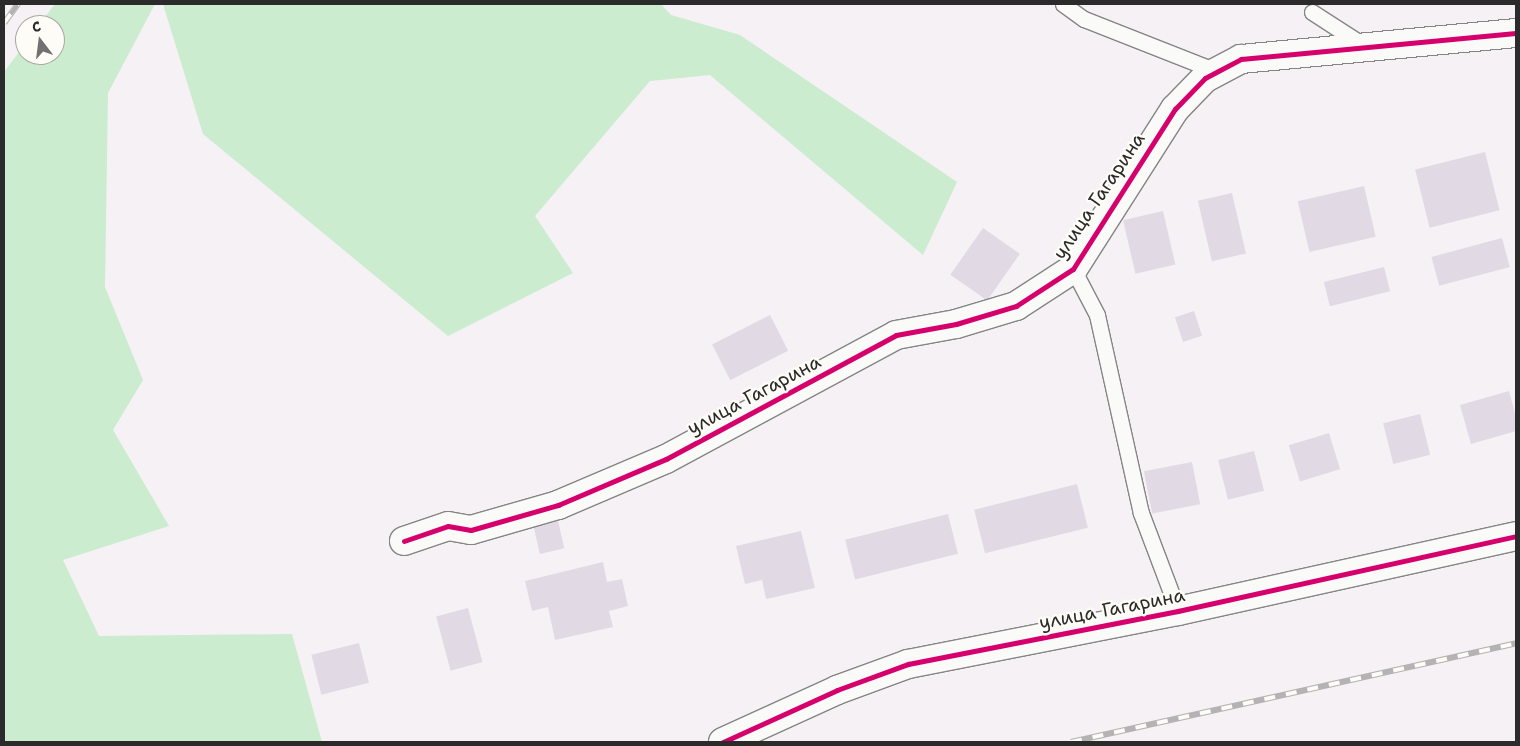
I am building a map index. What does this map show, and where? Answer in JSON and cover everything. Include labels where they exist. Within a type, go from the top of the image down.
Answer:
[{"type":"street","name":"улица Гагарина","points":[[404,541],[448,526],[471,530],[558,506],[666,459],[896,335],[956,324],[1016,306],[1073,269],[1175,109],[1205,78],[1241,59],[1516,32]]},
{"type":"street","name":"улица Гагарина","points":[[723,742],[837,690],[908,664],[1178,611],[1516,536]]},
{"type":"lane","points":[[1063,4],[1084,19],[1216,71]]},
{"type":"lane","points":[[1312,12],[1366,47]]},
{"type":"lane","points":[[1073,269],[1097,315],[1141,514],[1178,611]]},
{"type":"green space","points":[[55,4],[155,4],[108,93],[105,287],[143,380],[113,430],[169,526],[63,560],[99,636],[292,634],[322,742],[4,742],[4,72],[15,57],[15,65],[65,65],[65,15],[47,15]]},
{"type":"green space","points":[[163,4],[661,4],[671,15],[740,35],[957,182],[923,255],[710,75],[650,81],[535,216],[573,273],[448,336],[203,134]]},
{"type":"building","points":[[1485,152],[1500,210],[1430,228],[1415,169]]},
{"type":"building","points":[[1364,186],[1376,237],[1309,252],[1298,201]]},
{"type":"building","points":[[1232,193],[1246,253],[1212,261],[1198,201]]},
{"type":"building","points":[[1163,211],[1175,265],[1135,274],[1123,220]]},
{"type":"building","points":[[983,228],[1020,254],[987,301],[950,275]]},
{"type":"building","points":[[1502,238],[1510,267],[1439,286],[1431,257]]},
{"type":"building","points":[[1384,267],[1390,291],[1330,306],[1324,282]]},
{"type":"building","points":[[1194,311],[1202,336],[1183,342],[1175,317]]},
{"type":"building","points":[[770,315],[788,351],[730,380],[712,345]]},
{"type":"building","points":[[1509,391],[1516,417],[1516,431],[1471,444],[1460,405]]},
{"type":"building","points":[[1420,414],[1430,455],[1393,464],[1383,423]]},
{"type":"building","points":[[1329,433],[1340,469],[1300,482],[1289,445]]},
{"type":"building","points":[[1254,451],[1264,491],[1228,500],[1218,460]]},
{"type":"building","points":[[1192,462],[1200,504],[1152,514],[1144,471]]},
{"type":"building","points":[[1077,484],[1088,528],[985,553],[974,510]]},
{"type":"building","points":[[948,514],[958,554],[855,579],[845,540]]},
{"type":"building","points":[[558,521],[564,548],[540,554],[534,527]]},
{"type":"building","points":[[801,531],[815,588],[766,599],[762,580],[745,584],[736,546]]},
{"type":"building","points":[[603,562],[607,582],[622,579],[628,606],[609,611],[613,627],[555,640],[548,607],[532,611],[525,581]]},
{"type":"building","points":[[468,608],[482,662],[451,671],[436,617]]},
{"type":"building","points":[[359,643],[369,683],[321,695],[311,655]]},
{"type":"railway","points":[[4,23],[18,4]]},
{"type":"railway","points":[[1071,742],[1516,643]]},
{"type":"cycle path","points":[[404,541],[448,526],[471,530],[558,505],[666,459],[896,335],[956,324],[1016,306],[1073,269],[1175,109],[1205,78],[1241,59],[1516,33]]},
{"type":"cycle path","points":[[723,742],[837,690],[908,664],[1178,611],[1516,536]]}]
